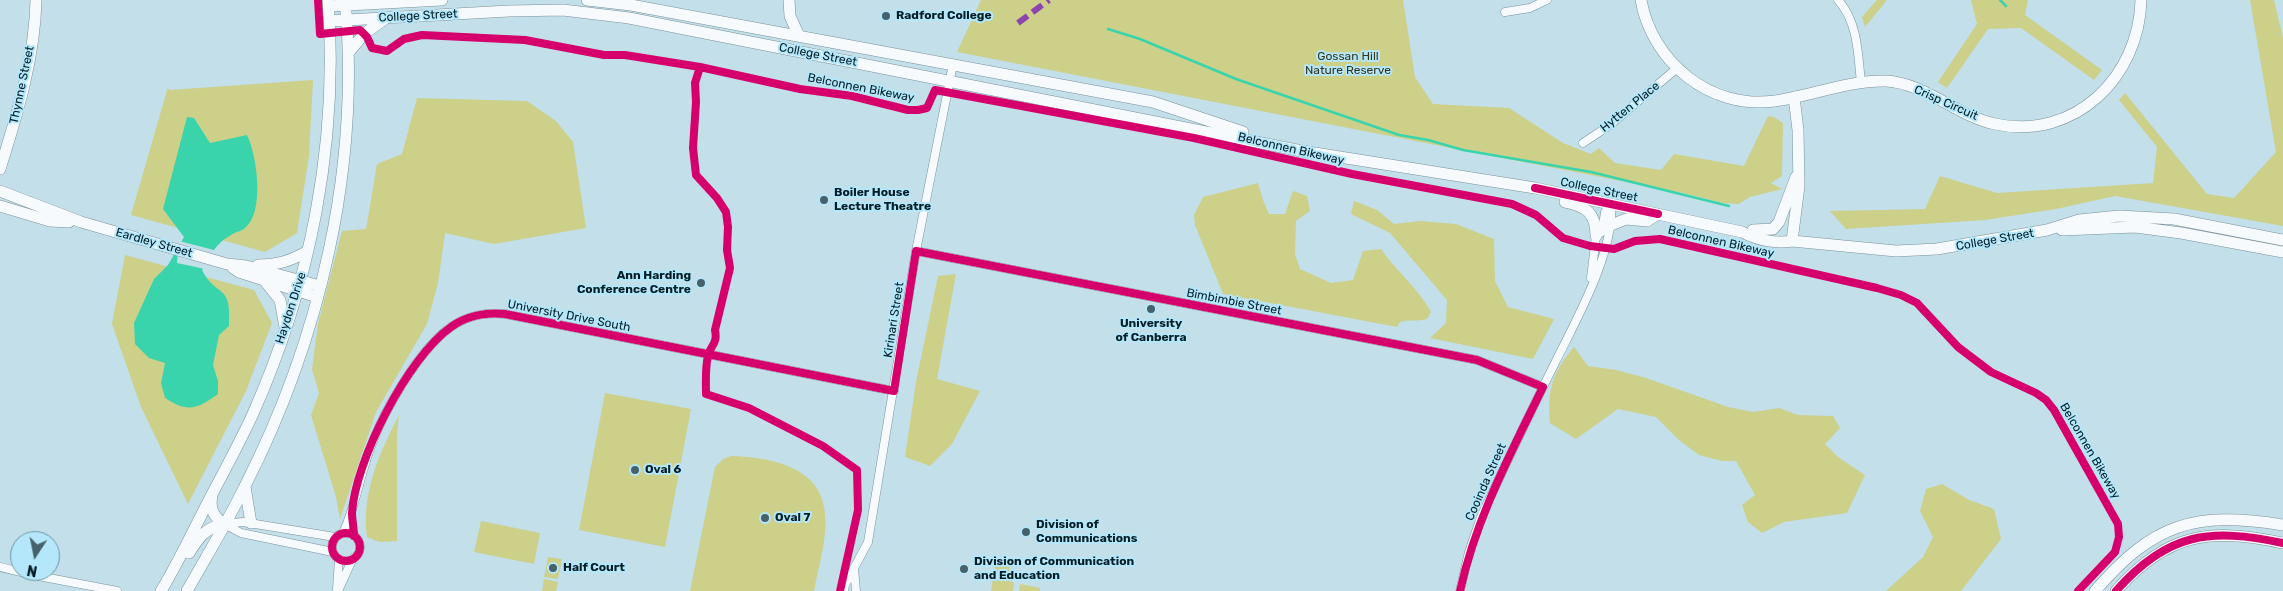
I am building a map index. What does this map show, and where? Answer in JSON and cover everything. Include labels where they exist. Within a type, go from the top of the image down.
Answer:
[{"type":"street","name":"Thynne Street","points":[[0,169],[19,108],[33,32],[36,0]]},
{"type":"street","name":"College Street","points":[[328,3],[442,0]]},
{"type":"street","name":"College Street","points":[[586,0],[631,5],[1153,102],[1302,151]]},
{"type":"street","points":[[789,0],[790,16],[799,36]]},
{"type":"street","points":[[1505,12],[1530,8],[1547,0]]},
{"type":"street","name":"Crisp Circuit","points":[[1641,0],[1647,24],[1656,43],[1676,69],[1694,82],[1721,96],[1742,101],[1774,101],[1861,83],[1887,81],[1925,93],[1965,113],[1995,124],[2021,126],[2056,120],[2088,105],[2108,89],[2124,66],[2136,36],[2141,0]]},
{"type":"street","points":[[1838,0],[1847,10],[1858,42],[1861,83]]},
{"type":"street","name":"Haydon Drive","points":[[162,589],[251,418],[269,374],[299,286],[321,192],[329,115],[328,3]]},
{"type":"street","name":"Haydon Drive","points":[[188,591],[245,487],[298,363],[318,291],[333,229],[348,122],[349,52],[346,3]]},
{"type":"street","name":"College Street","points":[[329,21],[509,11],[563,10],[648,21],[1302,151],[1535,188],[1658,214],[1783,236],[1792,241],[1896,251],[1961,246],[2047,230],[2079,220],[2136,217],[2174,219],[2282,240]]},
{"type":"street","points":[[349,52],[364,34],[386,18]]},
{"type":"street","name":"Kirinari Street","points":[[844,591],[868,542],[916,252],[953,64]]},
{"type":"street","name":"Hytten Place","points":[[1583,143],[1610,125],[1676,69]]},
{"type":"street","points":[[1792,241],[1799,186],[1798,130],[1794,97]]},
{"type":"street","points":[[1747,231],[1773,229],[1779,222],[1798,174]]},
{"type":"street","points":[[1535,188],[1545,197],[1587,208],[1593,216],[1596,236]]},
{"type":"street","name":"Eardley Street","points":[[0,191],[81,222],[227,264],[246,266],[299,286]]},
{"type":"street","name":"Cooinda Street","points":[[1460,591],[1469,552],[1481,517],[1590,288],[1604,254],[1611,203]]},
{"type":"street","name":"Cooinda Street","points":[[1590,288],[1596,236],[1602,232],[1605,212],[1611,203]]},
{"type":"street","name":"Eardley Street","points":[[0,206],[50,220],[81,222]]},
{"type":"street","points":[[1609,226],[1626,219],[1647,221],[1658,214]]},
{"type":"street","name":"College Street","points":[[2047,230],[2135,227],[2181,233],[2283,252]]},
{"type":"street","points":[[246,266],[278,265],[290,262],[308,251]]},
{"type":"street","name":"Bimbimbie Street","points":[[916,252],[1477,360],[1543,387]]},
{"type":"street","name":"Eardley Street","points":[[227,264],[239,272],[265,280],[318,291]]},
{"type":"street","points":[[265,280],[280,300],[285,329]]},
{"type":"street","name":"University Drive South","points":[[344,533],[352,513],[360,478],[380,422],[400,387],[414,367],[445,332],[465,320],[480,314],[505,314],[894,391]]},
{"type":"street","points":[[245,487],[251,523]]},
{"type":"street","points":[[214,490],[211,508],[217,519],[241,533],[333,552]]},
{"type":"street","name":"University Drive South","points":[[352,513],[354,536]]},
{"type":"street","points":[[2095,591],[2122,560],[2143,544],[2180,526],[2200,521],[2232,519],[2282,525]]},
{"type":"street","points":[[162,589],[178,573],[197,540],[211,527],[224,524],[251,523],[335,537],[344,533],[354,536],[359,542],[360,549],[353,558],[337,591]]},
{"type":"street","points":[[2116,591],[2134,572],[2154,557],[2190,540],[2230,534],[2283,543]]},
{"type":"street","points":[[335,537],[332,544],[333,552],[339,559],[348,560],[353,558]]},
{"type":"street","points":[[337,591],[339,559]]},
{"type":"street","points":[[0,566],[33,575],[117,591]]},
{"type":"street","points":[[854,568],[856,591]]},
{"type":"green space","name":"Gossan Hill Nature Reserve","points":[[981,0],[1403,0],[1415,77],[1433,104],[1509,108],[1563,143],[1591,154],[1599,148],[1615,163],[1661,170],[1674,154],[1744,166],[1768,116],[1774,117],[1783,123],[1782,176],[1771,183],[1782,189],[1750,197],[1739,204],[1723,203],[1683,193],[957,52]]},
{"type":"green space","points":[[1877,0],[1887,0],[1865,27],[1862,17]]},
{"type":"green space","points":[[1971,0],[2028,0],[2025,15],[2102,70],[2094,80],[2021,28],[1988,29],[1947,88],[1938,82],[1977,24]]},
{"type":"green space","points":[[2250,0],[2274,0],[2283,38],[2283,226],[2115,196],[2056,209],[1985,220],[1846,229],[1830,211],[1925,209],[1940,176],[1997,193],[2153,183],[2157,147],[2119,100],[2125,93],[2207,194],[2234,198],[2276,152]]},
{"type":"green space","points":[[313,80],[309,156],[297,233],[265,252],[131,215],[168,87],[169,90]]},
{"type":"green space","points":[[417,98],[527,101],[556,121],[573,142],[586,228],[494,244],[445,233],[438,283],[427,324],[376,412],[340,519],[336,497],[311,415],[319,393],[312,369],[318,324],[342,231],[366,229],[377,164],[402,154]]},
{"type":"green space","points":[[1258,183],[1269,214],[1285,214],[1293,191],[1307,196],[1310,211],[1296,221],[1295,254],[1300,269],[1331,283],[1353,280],[1363,251],[1381,249],[1426,303],[1431,312],[1427,319],[1400,322],[1397,327],[1223,294],[1195,225],[1194,215],[1203,197]]},
{"type":"green space","points":[[1354,201],[1377,210],[1394,224],[1420,221],[1456,224],[1494,239],[1495,281],[1508,307],[1554,319],[1533,359],[1430,338],[1446,323],[1447,300],[1390,233],[1351,214]]},
{"type":"green space","points":[[125,255],[254,290],[272,323],[246,391],[188,504],[141,407],[112,324]]},
{"type":"green space","points":[[956,274],[937,379],[980,391],[952,444],[930,466],[905,457],[916,382],[938,276]]},
{"type":"green space","points":[[1574,347],[1588,366],[1616,370],[1646,378],[1728,407],[1753,412],[1779,408],[1798,415],[1833,416],[1840,428],[1825,444],[1838,457],[1865,475],[1847,513],[1784,522],[1762,533],[1748,522],[1742,505],[1755,495],[1736,461],[1722,461],[1699,455],[1679,440],[1656,417],[1618,409],[1576,439],[1550,423],[1549,411],[1550,391],[1556,374]]},
{"type":"green space","name":"Oval 6","points":[[605,393],[691,409],[665,547],[579,530]]},
{"type":"green space","points":[[399,415],[397,434],[397,541],[379,542],[367,537],[366,521],[369,489],[385,443]]},
{"type":"green space","name":"Oval 7","points":[[731,456],[759,458],[788,466],[812,481],[820,493],[824,507],[825,528],[823,549],[814,591],[690,591],[715,467],[723,459]]},
{"type":"green space","points":[[1942,484],[1969,500],[1994,509],[2001,539],[1961,591],[1886,591],[1923,557],[1933,537],[1920,511],[1926,489]]},
{"type":"green space","points":[[481,521],[540,533],[534,564],[474,552]]},
{"type":"green space","name":"Half Court","points":[[548,557],[562,559],[558,579],[544,577]]},
{"type":"green space","points":[[996,562],[1010,565],[1009,572],[1016,574],[1015,579],[994,575]]},
{"type":"green space","points":[[993,578],[1014,582],[1013,591],[991,591]]},
{"type":"green space","name":"Half Court","points":[[544,579],[558,582],[556,591],[542,591]]},
{"type":"green space","points":[[1020,584],[1040,588],[1040,591],[1019,591]]},
{"type":"shaded area","points":[[187,117],[194,118],[210,143],[247,135],[254,156],[257,183],[255,210],[251,220],[244,229],[226,238],[217,246],[202,270],[213,285],[226,297],[229,326],[219,335],[213,365],[218,381],[218,394],[198,406],[192,407],[180,406],[165,398],[161,383],[165,363],[149,358],[135,344],[134,323],[154,279],[168,265],[184,237],[163,209]]},
{"type":"pier","points":[[179,241],[214,250],[205,269],[177,263]]},
{"type":"waterway","points":[[2000,0],[2006,6]]},
{"type":"waterway","points":[[1108,29],[1140,39],[1236,79],[1399,135],[1428,140],[1463,150],[1591,172],[1729,206]]},
{"type":"marked path","points":[[1018,23],[1049,0]]},
{"type":"cycle path","name":"Belconnen Bikeway","points":[[318,0],[320,34],[360,30],[367,37],[372,48],[387,51],[404,39],[422,35],[525,40],[604,55],[625,55],[700,67],[800,89],[852,96],[908,110],[927,108],[935,90],[1194,138],[1352,174],[1512,204],[1536,215],[1563,238],[1590,246],[1614,249],[1635,241],[1660,239],[1901,295],[1917,303],[1958,347],[1991,372],[2036,393],[2046,400],[2054,410],[2118,524],[2119,537],[2115,552],[2078,591]]},
{"type":"cycle path","points":[[700,67],[695,83],[696,102],[693,148],[696,175],[717,198],[726,212],[728,227],[727,250],[730,268],[715,330],[715,342],[709,352],[707,361],[706,394],[749,408],[823,446],[857,470],[858,510],[840,591]]},
{"type":"cycle path","points":[[1535,188],[1658,214]]},
{"type":"cycle path","points":[[354,536],[352,513],[355,491],[373,439],[386,412],[418,361],[435,341],[457,323],[477,316],[505,314],[894,391],[916,251],[1477,360],[1543,387],[1495,486],[1475,538],[1460,591]]},
{"type":"cycle path","points":[[346,533],[356,537],[360,547],[356,557],[346,561],[336,557],[332,547],[336,537],[346,533]]},
{"type":"cycle path","points":[[2116,591],[2135,571],[2154,556],[2172,546],[2192,539],[2212,536],[2233,536],[2283,543]]},
{"type":"place","name":"Radford College","points":[[886,16]]},
{"type":"place","name":"Boiler House Lecture Theatre","points":[[824,200]]},
{"type":"place","name":"Ann Harding Conference Centre","points":[[701,283]]},
{"type":"place","name":"University of Canberra","points":[[1151,309]]},
{"type":"place","name":"Oval 6","points":[[635,470]]},
{"type":"place","name":"Oval 7","points":[[765,518]]},
{"type":"place","name":"Division of Communications","points":[[1026,532]]},
{"type":"place","name":"Half Court","points":[[553,568]]},
{"type":"place","name":"Division of Communication and Education","points":[[964,569]]}]
